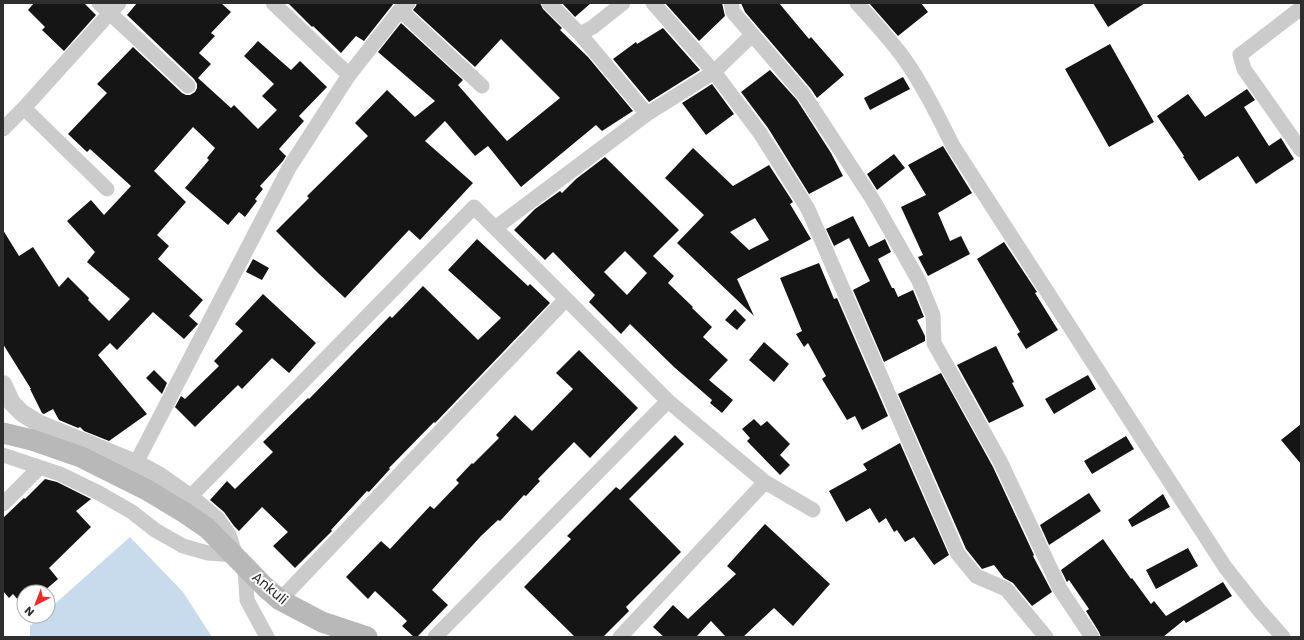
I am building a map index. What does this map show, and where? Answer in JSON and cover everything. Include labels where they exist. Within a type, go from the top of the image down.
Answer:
[{"type":"main road","name":"Ankuli","points":[[3,433],[32,440],[81,457],[147,490],[207,528],[265,587],[280,600],[322,622],[367,637]]},
{"type":"street","points":[[273,3],[349,75]]},
{"type":"street","points":[[549,3],[562,18],[580,34],[647,114]]},
{"type":"street","points":[[580,34],[593,27],[623,3]]},
{"type":"street","points":[[653,3],[714,72],[760,133],[808,209],[958,554],[976,576],[1006,589],[1046,637]]},
{"type":"street","points":[[731,3],[733,12],[804,95],[873,200],[919,281],[933,314],[934,343],[1001,463],[1060,590],[1092,637]]},
{"type":"street","points":[[857,3],[885,34],[903,57],[924,90],[953,146],[1225,567],[1259,610],[1283,637]]},
{"type":"street","points":[[3,129],[24,108],[110,6],[188,86]]},
{"type":"street","points":[[136,463],[289,168],[349,75],[404,6],[482,86]]},
{"type":"street","points":[[1301,8],[1240,56],[1244,69],[1301,150]]},
{"type":"street","points":[[495,228],[647,114],[714,72],[752,35]]},
{"type":"street","points":[[24,108],[107,189]]},
{"type":"street","points":[[190,497],[474,207],[668,401],[765,482],[813,510]]},
{"type":"street","points":[[280,600],[566,299]]},
{"type":"street","points":[[3,384],[12,403],[22,413],[38,423],[136,463],[160,476],[190,497],[217,520],[228,536],[240,561],[247,600],[267,637]]},
{"type":"street","points":[[435,637],[668,401]]},
{"type":"street","points":[[3,455],[60,474],[99,493],[132,512],[155,530],[184,546],[240,561]]},
{"type":"street","points":[[3,504],[39,468]]},
{"type":"street","points":[[620,637],[765,482]]},
{"type":"water","points":[[130,537],[183,592],[212,637],[30,637],[30,626],[32,624],[56,624],[56,603]]},
{"type":"building","points":[[34,3],[84,3],[96,15],[64,51],[42,30],[45,27],[28,10]]},
{"type":"building","points":[[137,3],[221,3],[231,12],[211,33],[215,36],[199,53],[211,64],[198,78],[231,108],[234,105],[258,129],[277,110],[262,96],[274,84],[244,56],[258,41],[291,70],[300,61],[327,87],[299,116],[304,121],[279,149],[286,156],[260,186],[263,189],[255,199],[257,201],[245,217],[239,212],[228,225],[185,188],[209,160],[207,158],[215,148],[193,127],[154,171],[186,202],[157,235],[169,246],[158,259],[203,300],[189,316],[198,324],[184,339],[153,312],[117,350],[110,343],[98,355],[147,414],[109,441],[84,431],[80,427],[78,428],[59,420],[53,409],[44,414],[42,413],[31,389],[3,344],[3,230],[19,256],[33,247],[59,287],[68,277],[109,321],[130,299],[87,262],[95,252],[67,221],[91,200],[104,215],[131,186],[90,149],[87,152],[68,134],[107,93],[97,84],[133,47],[182,93],[190,95],[195,92],[197,84],[194,79],[127,15]]},
{"type":"building","points":[[288,3],[394,3],[364,41],[356,36],[341,53]]},
{"type":"building","points":[[417,3],[540,3],[543,9],[562,28],[560,30],[588,57],[633,111],[602,131],[596,125],[521,187],[488,146],[475,156],[445,121],[425,141],[473,183],[420,240],[409,230],[345,298],[276,231],[309,198],[307,196],[368,136],[355,123],[387,90],[415,117],[435,101],[378,52],[401,23],[463,80],[458,85],[507,141],[560,98],[501,39],[475,67],[413,10]]},
{"type":"building","points":[[562,3],[591,3],[575,17]]},
{"type":"building","points":[[665,3],[722,3],[725,16],[699,41]]},
{"type":"building","points":[[741,3],[779,3],[809,39],[811,37],[844,75],[817,98],[745,12]]},
{"type":"building","points":[[869,3],[921,3],[928,12],[898,36]]},
{"type":"building","points":[[1093,3],[1145,3],[1108,27]]},
{"type":"building","points":[[663,28],[700,70],[649,102],[613,59],[636,42],[637,44]]},
{"type":"building","points":[[1110,44],[1154,122],[1109,147],[1065,69]]},
{"type":"building","points":[[770,70],[797,100],[831,153],[843,176],[809,194],[768,128],[741,92]]},
{"type":"building","points":[[903,77],[910,89],[870,110],[864,98]]},
{"type":"building","points":[[712,84],[734,114],[706,135],[682,103]]},
{"type":"building","points":[[1247,89],[1255,100],[1244,107],[1269,146],[1281,138],[1294,159],[1256,184],[1238,156],[1199,181],[1157,116],[1188,94],[1205,117]]},
{"type":"building","points":[[943,146],[972,193],[938,213],[950,241],[961,236],[970,254],[928,276],[918,257],[923,255],[901,207],[926,195],[908,165]]},
{"type":"building","points":[[693,148],[733,186],[769,165],[793,202],[790,204],[811,239],[737,279],[754,316],[677,243],[704,215],[665,178]],"holes":[[[755,218],[769,240],[749,250],[730,232]]]},
{"type":"building","points":[[894,154],[905,168],[877,190],[867,174]]},
{"type":"building","points":[[605,157],[679,230],[653,256],[674,276],[668,283],[712,327],[703,337],[728,360],[709,380],[733,400],[722,413],[710,403],[712,400],[674,367],[630,324],[621,334],[589,302],[595,295],[553,252],[545,260],[514,230],[535,209],[560,191],[562,193],[576,179]],"holes":[[[625,251],[647,273],[627,295],[604,272]]]},
{"type":"building","points":[[853,216],[869,247],[885,239],[891,252],[878,259],[892,288],[894,288],[898,297],[913,290],[924,317],[917,320],[925,336],[925,341],[884,362],[853,290],[870,281],[849,238],[834,246],[826,229]]},
{"type":"building","points":[[477,239],[528,286],[530,284],[550,303],[435,423],[434,422],[389,468],[390,469],[369,492],[367,491],[331,530],[332,531],[295,568],[273,546],[288,532],[262,507],[239,531],[224,512],[210,500],[227,481],[235,489],[273,452],[263,442],[308,398],[309,399],[390,316],[392,318],[423,286],[478,340],[501,318],[448,270]]},
{"type":"building","points":[[1004,242],[1037,292],[1035,293],[1058,330],[1026,349],[1017,334],[1020,332],[977,259]]},
{"type":"building","points":[[253,259],[269,268],[262,280],[246,272]]},
{"type":"building","points":[[819,263],[834,299],[837,298],[888,416],[862,430],[855,416],[847,420],[822,379],[826,376],[808,343],[804,347],[796,334],[802,331],[780,278]]},
{"type":"building","points":[[263,294],[316,343],[289,373],[272,358],[242,389],[238,385],[195,427],[175,407],[181,396],[185,399],[219,366],[214,361],[243,331],[235,324]]},
{"type":"building","points":[[735,309],[746,320],[737,330],[725,320]]},
{"type":"building","points":[[764,342],[789,364],[774,382],[749,360]]},
{"type":"building","points":[[996,346],[1024,406],[989,423],[957,365]]},
{"type":"building","points":[[579,350],[638,408],[590,458],[574,442],[538,479],[540,481],[526,496],[524,495],[500,521],[498,520],[481,536],[432,590],[448,605],[417,637],[414,637],[402,626],[407,621],[375,591],[368,599],[346,577],[381,541],[390,549],[430,506],[434,509],[459,483],[456,480],[499,438],[496,435],[515,415],[532,431],[573,389],[556,373]]},
{"type":"building","points":[[154,370],[167,383],[162,394],[146,378]]},
{"type":"building","points":[[941,373],[993,467],[1034,555],[1033,556],[1052,592],[1032,606],[1013,583],[1004,578],[994,565],[982,569],[966,549],[898,394]]},
{"type":"building","points":[[1088,375],[1096,389],[1054,414],[1045,399]]},
{"type":"building","points":[[754,419],[761,426],[767,421],[790,444],[780,455],[790,465],[780,475],[747,441],[750,438],[742,429]]},
{"type":"building","points":[[1301,424],[1301,464],[1281,440]]},
{"type":"building","points":[[675,435],[684,444],[629,499],[681,552],[626,607],[629,611],[603,637],[575,637],[524,587],[571,539],[567,536],[616,487],[620,490]]},
{"type":"building","points":[[1126,436],[1134,449],[1092,474],[1084,461]]},
{"type":"building","points":[[900,443],[949,555],[934,565],[914,537],[905,542],[897,530],[894,532],[886,518],[879,523],[870,508],[846,522],[829,491],[867,470],[863,464]]},
{"type":"building","points":[[45,479],[57,482],[91,499],[76,511],[91,527],[49,568],[58,579],[52,584],[16,584],[16,598],[13,594],[9,598],[3,591],[3,518],[24,498],[25,499]]},
{"type":"building","points":[[1089,493],[1101,511],[1049,545],[1040,525]]},
{"type":"building","points":[[1163,494],[1170,507],[1132,527],[1128,520]]},
{"type":"building","points":[[765,524],[830,584],[793,626],[774,608],[743,637],[726,637],[711,621],[696,637],[664,637],[653,627],[673,605],[688,619],[736,574],[727,566]]},
{"type":"building","points":[[1103,539],[1131,579],[1132,578],[1151,604],[1154,601],[1166,616],[1223,582],[1232,596],[1186,623],[1184,620],[1163,637],[1101,637],[1086,611],[1089,609],[1069,580],[1067,582],[1061,570]]},
{"type":"building","points":[[1188,548],[1198,566],[1156,589],[1146,570]]}]
